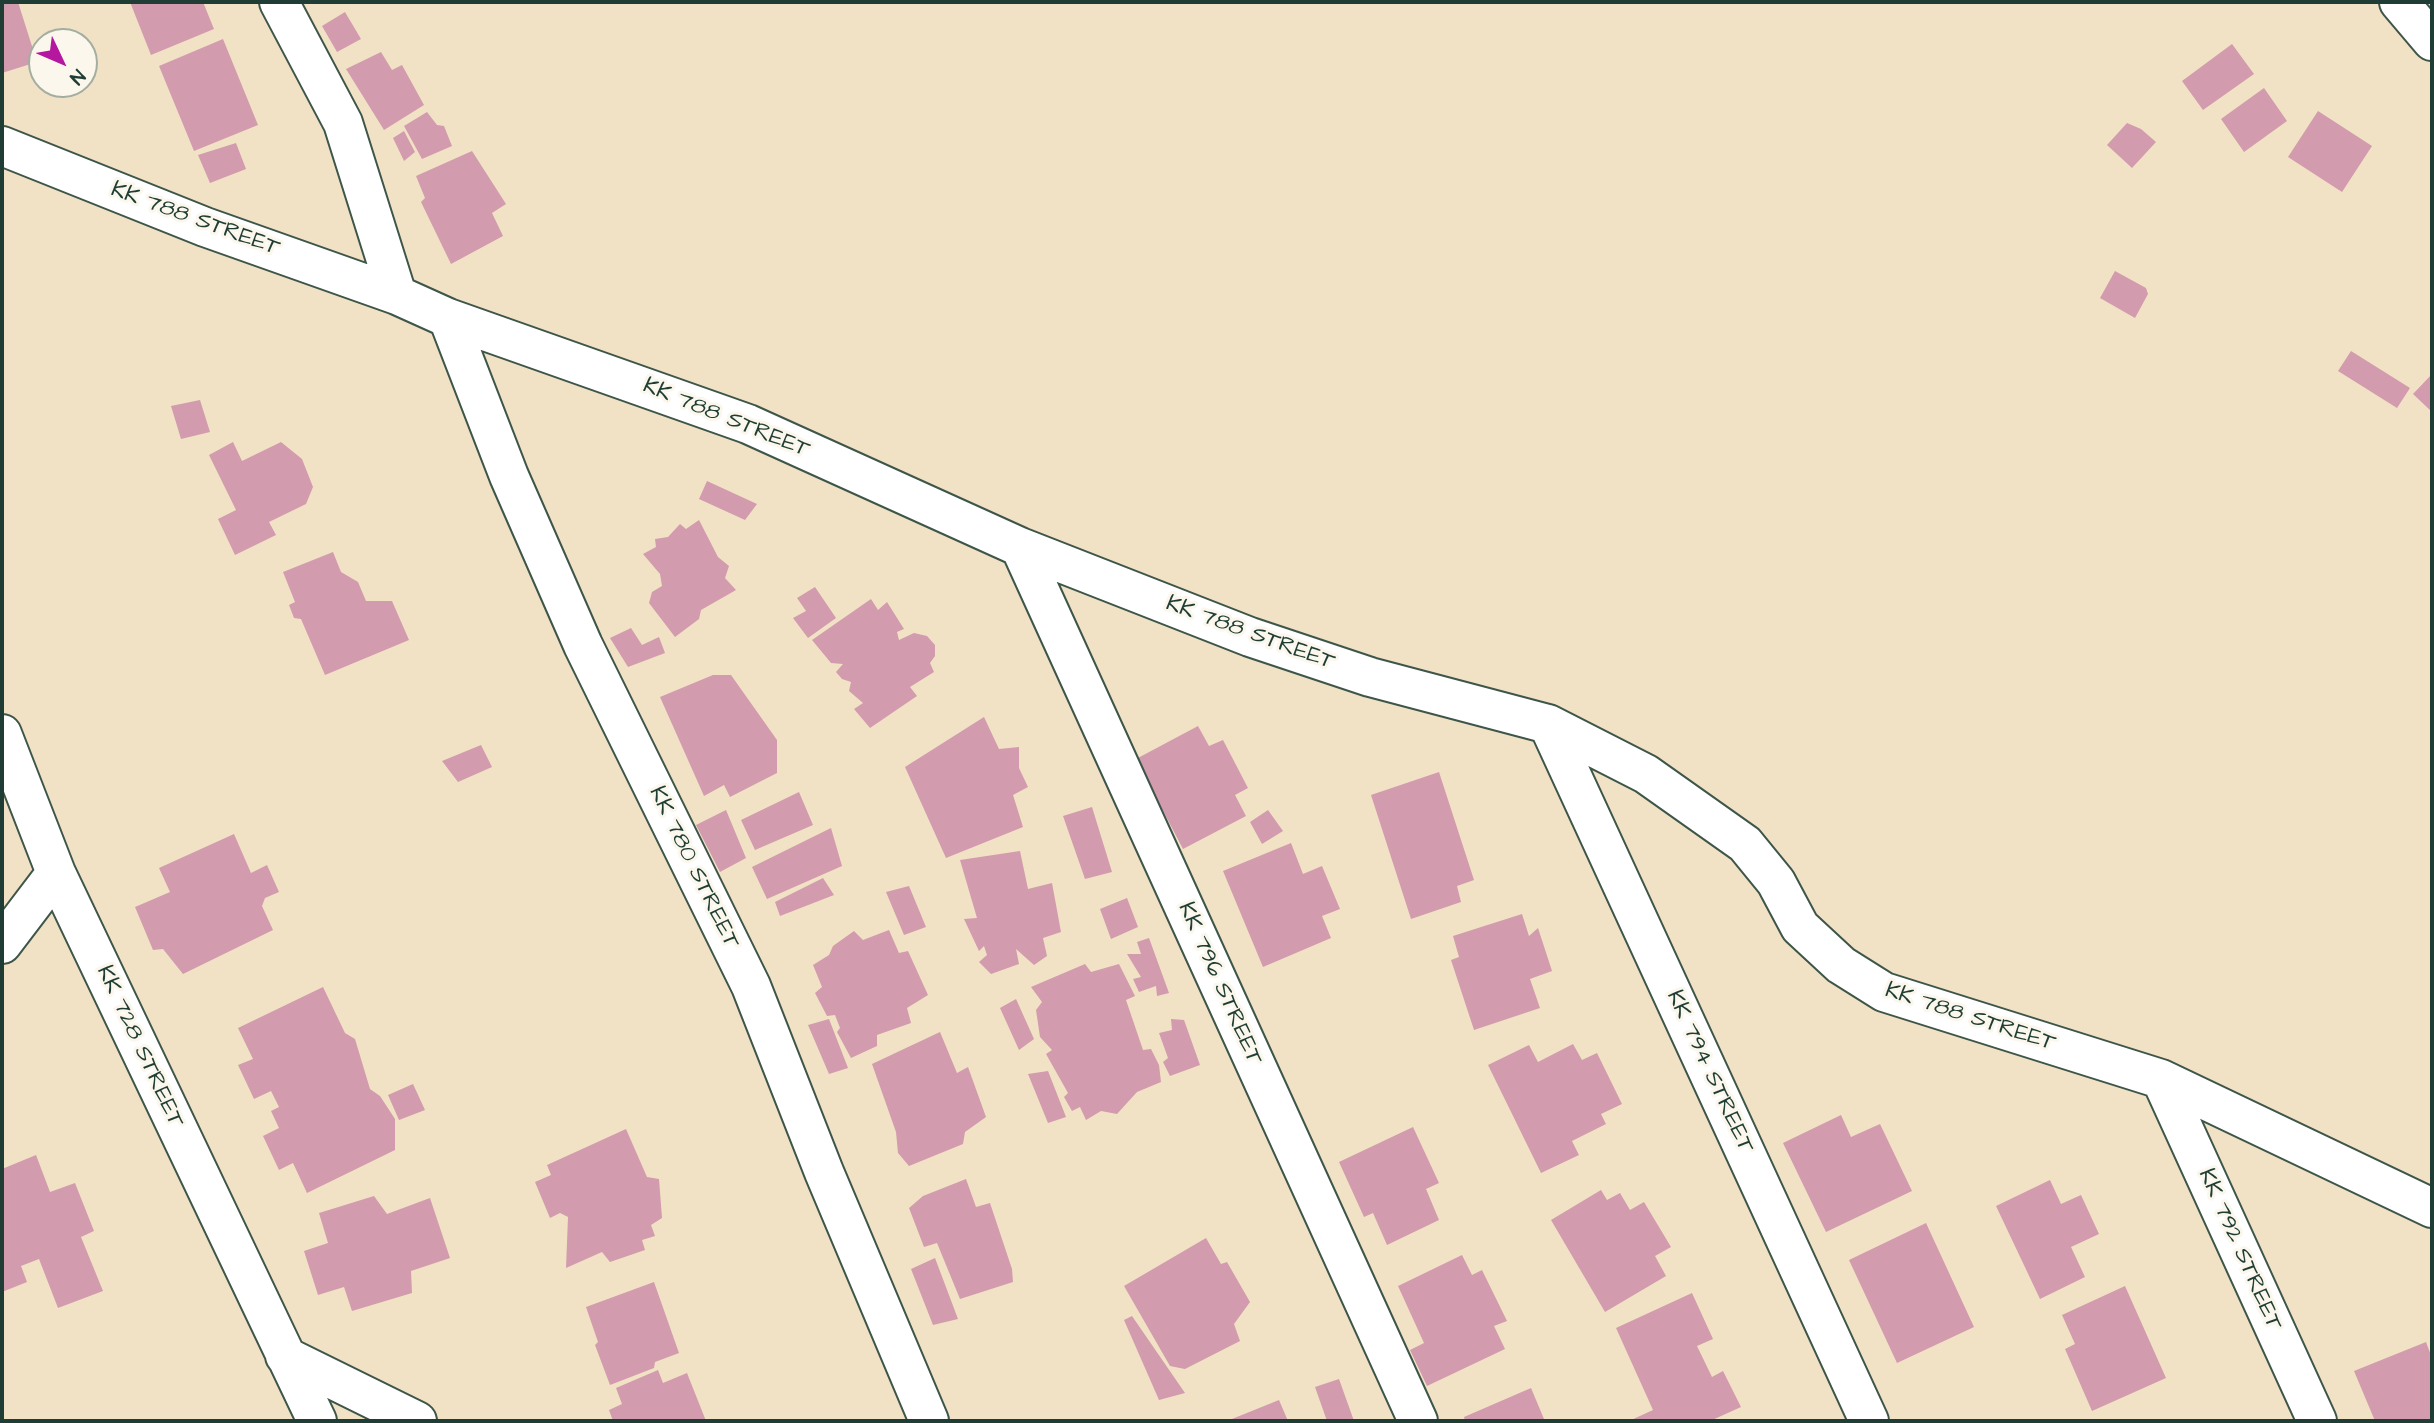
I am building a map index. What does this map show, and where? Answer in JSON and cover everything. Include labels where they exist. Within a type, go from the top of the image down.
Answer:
[{"type":"street","points":[[279,2],[342,123],[397,295]]},
{"type":"street","points":[[2399,2],[2432,41]]},
{"type":"street","name":"KK 788 STREET","points":[[2,146],[205,227],[397,295],[448,318],[748,424],[1020,547],[1315,660],[1548,724],[1646,774],[1745,844],[1776,882],[1800,928],[1841,965],[1884,992],[2161,1079],[2432,1208]]},
{"type":"street","name":"KK 780 STREET","points":[[448,318],[509,476],[583,645],[751,986],[844,1223],[929,1421]]},
{"type":"street","name":"KK 796 STREET","points":[[1020,547],[1418,1421]]},
{"type":"street","name":"KK 794 STREET","points":[[1548,724],[1870,1421]]},
{"type":"street","name":"KK 728 STREET","points":[[2,734],[56,873],[317,1421]]},
{"type":"street","points":[[2,944],[56,873]]},
{"type":"street","name":"KK 792 STREET","points":[[2161,1079],[2316,1421]]},
{"type":"street","points":[[285,1356],[417,1421]]},
{"type":"building","points":[[2,2],[18,2],[28,34],[28,65],[2,73]]},
{"type":"building","points":[[130,2],[203,2],[214,29],[151,55]]},
{"type":"building","points":[[345,12],[361,39],[337,52],[322,26]]},
{"type":"building","points":[[223,39],[258,125],[194,151],[159,66]]},
{"type":"building","points":[[2232,44],[2254,74],[2203,110],[2182,81]]},
{"type":"building","points":[[381,52],[392,70],[402,65],[424,105],[384,130],[346,69]]},
{"type":"building","points":[[2264,88],[2287,121],[2244,152],[2221,119]]},
{"type":"building","points":[[2318,111],[2372,146],[2342,192],[2288,157]]},
{"type":"building","points":[[427,112],[437,125],[444,126],[452,146],[422,159],[404,126]]},
{"type":"building","points":[[2127,123],[2141,129],[2156,142],[2132,168],[2107,145]]},
{"type":"building","points":[[404,131],[415,152],[404,161],[393,138]]},
{"type":"building","points":[[236,143],[246,169],[210,183],[198,155]]},
{"type":"building","points":[[472,151],[506,204],[492,213],[503,236],[451,264],[421,202],[425,198],[416,176]]},
{"type":"building","points":[[2115,271],[2146,288],[2148,294],[2135,318],[2100,298]]},
{"type":"building","points":[[2351,351],[2410,388],[2397,408],[2338,371]]},
{"type":"building","points":[[2432,374],[2432,412],[2413,394]]},
{"type":"building","points":[[200,400],[210,432],[181,439],[171,406]]},
{"type":"building","points":[[233,442],[242,461],[281,442],[302,459],[313,487],[306,504],[269,522],[276,535],[235,555],[218,519],[236,510],[209,455]]},
{"type":"building","points":[[707,481],[757,504],[745,520],[699,499]]},
{"type":"building","points":[[699,520],[718,557],[729,566],[725,578],[736,590],[701,610],[699,619],[675,637],[649,603],[652,592],[662,586],[660,574],[643,554],[656,547],[655,539],[668,537],[680,524],[686,529]]},
{"type":"building","points":[[333,552],[341,572],[358,582],[366,601],[392,601],[409,640],[325,675],[301,619],[294,618],[289,605],[295,602],[283,572]]},
{"type":"building","points":[[815,587],[836,618],[808,638],[793,618],[806,611],[797,598]]},
{"type":"building","points":[[871,599],[878,610],[887,602],[904,629],[897,632],[899,640],[914,633],[927,636],[935,645],[935,656],[930,663],[934,672],[910,687],[917,696],[870,728],[854,709],[863,703],[849,691],[851,682],[842,679],[836,672],[843,664],[831,663],[812,640]]},
{"type":"building","points":[[631,628],[642,645],[659,637],[665,653],[628,667],[610,638]]},
{"type":"building","points":[[713,675],[731,675],[777,740],[777,773],[730,797],[724,785],[704,796],[660,697]]},
{"type":"building","points":[[984,717],[999,749],[1019,747],[1019,768],[1028,787],[1013,795],[1023,827],[946,858],[905,767]]},
{"type":"building","points":[[1198,726],[1209,746],[1223,740],[1248,788],[1235,795],[1246,816],[1183,849],[1136,759]]},
{"type":"building","points":[[481,745],[492,767],[458,782],[442,761]]},
{"type":"building","points":[[1439,772],[1474,880],[1457,886],[1461,902],[1411,919],[1371,795]]},
{"type":"building","points":[[799,792],[813,825],[755,850],[741,820]]},
{"type":"building","points":[[1092,807],[1112,872],[1085,879],[1063,816]]},
{"type":"building","points":[[726,810],[746,858],[720,872],[696,825]]},
{"type":"building","points":[[1268,810],[1283,831],[1262,844],[1250,822]]},
{"type":"building","points":[[831,828],[842,866],[767,899],[752,867]]},
{"type":"building","points":[[234,834],[251,873],[267,865],[279,892],[265,898],[262,906],[273,930],[183,974],[163,949],[153,950],[135,907],[170,892],[159,868]]},
{"type":"building","points":[[1291,843],[1303,874],[1322,866],[1340,909],[1322,916],[1331,938],[1263,967],[1223,871]]},
{"type":"building","points":[[1020,851],[1028,889],[1052,883],[1061,932],[1043,938],[1047,956],[1034,965],[1016,949],[1019,964],[991,974],[979,962],[987,955],[984,946],[979,951],[964,919],[977,918],[960,860]]},
{"type":"building","points":[[823,878],[834,895],[780,916],[775,902]]},
{"type":"building","points":[[909,886],[926,927],[904,935],[886,892]]},
{"type":"building","points":[[1127,898],[1138,927],[1111,939],[1100,909]]},
{"type":"building","points":[[1522,914],[1529,936],[1538,928],[1552,971],[1530,979],[1540,1008],[1474,1030],[1451,960],[1459,957],[1453,936]]},
{"type":"building","points":[[889,930],[899,953],[908,951],[928,995],[907,1008],[911,1023],[877,1035],[877,1046],[851,1058],[837,1032],[840,1028],[835,1015],[827,1016],[815,993],[822,987],[813,965],[829,955],[833,946],[854,931],[863,940]]},
{"type":"building","points":[[1149,938],[1169,993],[1157,996],[1156,986],[1139,992],[1133,979],[1141,977],[1127,954],[1141,954],[1137,942]]},
{"type":"building","points":[[1085,964],[1091,972],[1119,964],[1135,996],[1126,1000],[1143,1050],[1151,1049],[1159,1065],[1161,1082],[1137,1092],[1117,1114],[1101,1111],[1086,1120],[1080,1107],[1072,1111],[1064,1097],[1068,1093],[1046,1054],[1052,1050],[1040,1037],[1036,1010],[1042,1002],[1031,987]]},
{"type":"building","points":[[323,987],[345,1033],[355,1039],[370,1089],[380,1096],[395,1119],[395,1150],[307,1193],[293,1163],[279,1170],[263,1136],[279,1128],[271,1111],[279,1107],[271,1091],[254,1099],[238,1065],[253,1059],[238,1028]]},
{"type":"building","points":[[1016,999],[1034,1039],[1019,1050],[1000,1008]]},
{"type":"building","points":[[829,1019],[848,1068],[829,1074],[808,1025]]},
{"type":"building","points":[[1171,1019],[1184,1020],[1200,1065],[1170,1076],[1163,1062],[1168,1058],[1159,1033],[1172,1030]]},
{"type":"building","points":[[940,1032],[957,1073],[968,1067],[986,1117],[965,1132],[963,1144],[909,1166],[898,1153],[896,1132],[872,1064]]},
{"type":"building","points":[[1573,1044],[1582,1060],[1597,1053],[1622,1104],[1601,1114],[1606,1124],[1572,1141],[1579,1155],[1541,1173],[1488,1065],[1529,1045],[1538,1062]]},
{"type":"building","points":[[1048,1071],[1066,1117],[1048,1123],[1028,1074]]},
{"type":"building","points":[[413,1084],[425,1110],[399,1120],[388,1095]]},
{"type":"building","points":[[1841,1115],[1851,1137],[1880,1124],[1912,1191],[1826,1232],[1783,1143]]},
{"type":"building","points":[[1413,1127],[1439,1183],[1426,1189],[1439,1220],[1387,1245],[1373,1213],[1364,1217],[1339,1162]]},
{"type":"building","points":[[626,1129],[647,1177],[659,1179],[662,1218],[651,1225],[655,1236],[642,1240],[645,1250],[610,1262],[602,1252],[566,1268],[568,1217],[560,1213],[550,1218],[535,1182],[551,1175],[547,1165]]},
{"type":"building","points":[[36,1155],[50,1192],[75,1183],[94,1231],[81,1237],[103,1291],[58,1308],[39,1259],[21,1266],[27,1282],[2,1292],[2,1169]]},
{"type":"building","points":[[966,1179],[976,1207],[990,1203],[1012,1269],[1013,1282],[960,1299],[937,1243],[924,1247],[909,1208],[923,1196]]},
{"type":"building","points":[[2050,1180],[2061,1204],[2081,1195],[2099,1234],[2071,1247],[2085,1277],[2040,1299],[1996,1206]]},
{"type":"building","points":[[1601,1190],[1607,1200],[1620,1193],[1630,1210],[1644,1202],[1671,1247],[1655,1256],[1666,1276],[1605,1312],[1551,1220]]},
{"type":"building","points":[[374,1196],[387,1214],[430,1198],[450,1258],[411,1271],[412,1293],[352,1311],[344,1287],[318,1295],[304,1251],[328,1243],[319,1213]]},
{"type":"building","points":[[1926,1223],[1974,1327],[1897,1363],[1849,1260]]},
{"type":"building","points":[[1206,1238],[1221,1264],[1227,1262],[1250,1302],[1234,1324],[1240,1341],[1185,1369],[1170,1366],[1124,1286]]},
{"type":"building","points":[[1462,1255],[1472,1275],[1482,1270],[1507,1321],[1494,1326],[1505,1349],[1427,1386],[1410,1350],[1424,1343],[1398,1286]]},
{"type":"building","points":[[935,1258],[958,1319],[933,1325],[911,1269]]},
{"type":"building","points":[[654,1282],[679,1353],[655,1362],[654,1368],[610,1385],[595,1345],[598,1342],[586,1307]]},
{"type":"building","points":[[2125,1286],[2166,1378],[2092,1411],[2065,1349],[2075,1344],[2062,1315]]},
{"type":"building","points":[[1692,1293],[1713,1339],[1697,1346],[1712,1377],[1723,1371],[1741,1407],[1710,1421],[1629,1421],[1653,1410],[1616,1328]]},
{"type":"building","points":[[1132,1316],[1185,1393],[1159,1400],[1124,1320]]},
{"type":"building","points":[[2426,1342],[2432,1358],[2432,1421],[2375,1421],[2354,1371]]},
{"type":"building","points":[[658,1370],[663,1383],[687,1373],[706,1421],[613,1421],[609,1410],[622,1404],[616,1388]]},
{"type":"building","points":[[1339,1379],[1354,1421],[1327,1421],[1315,1387]]},
{"type":"building","points":[[1531,1388],[1544,1419],[1465,1421],[1464,1417]]},
{"type":"building","points":[[1279,1400],[1288,1421],[1227,1421]]}]
